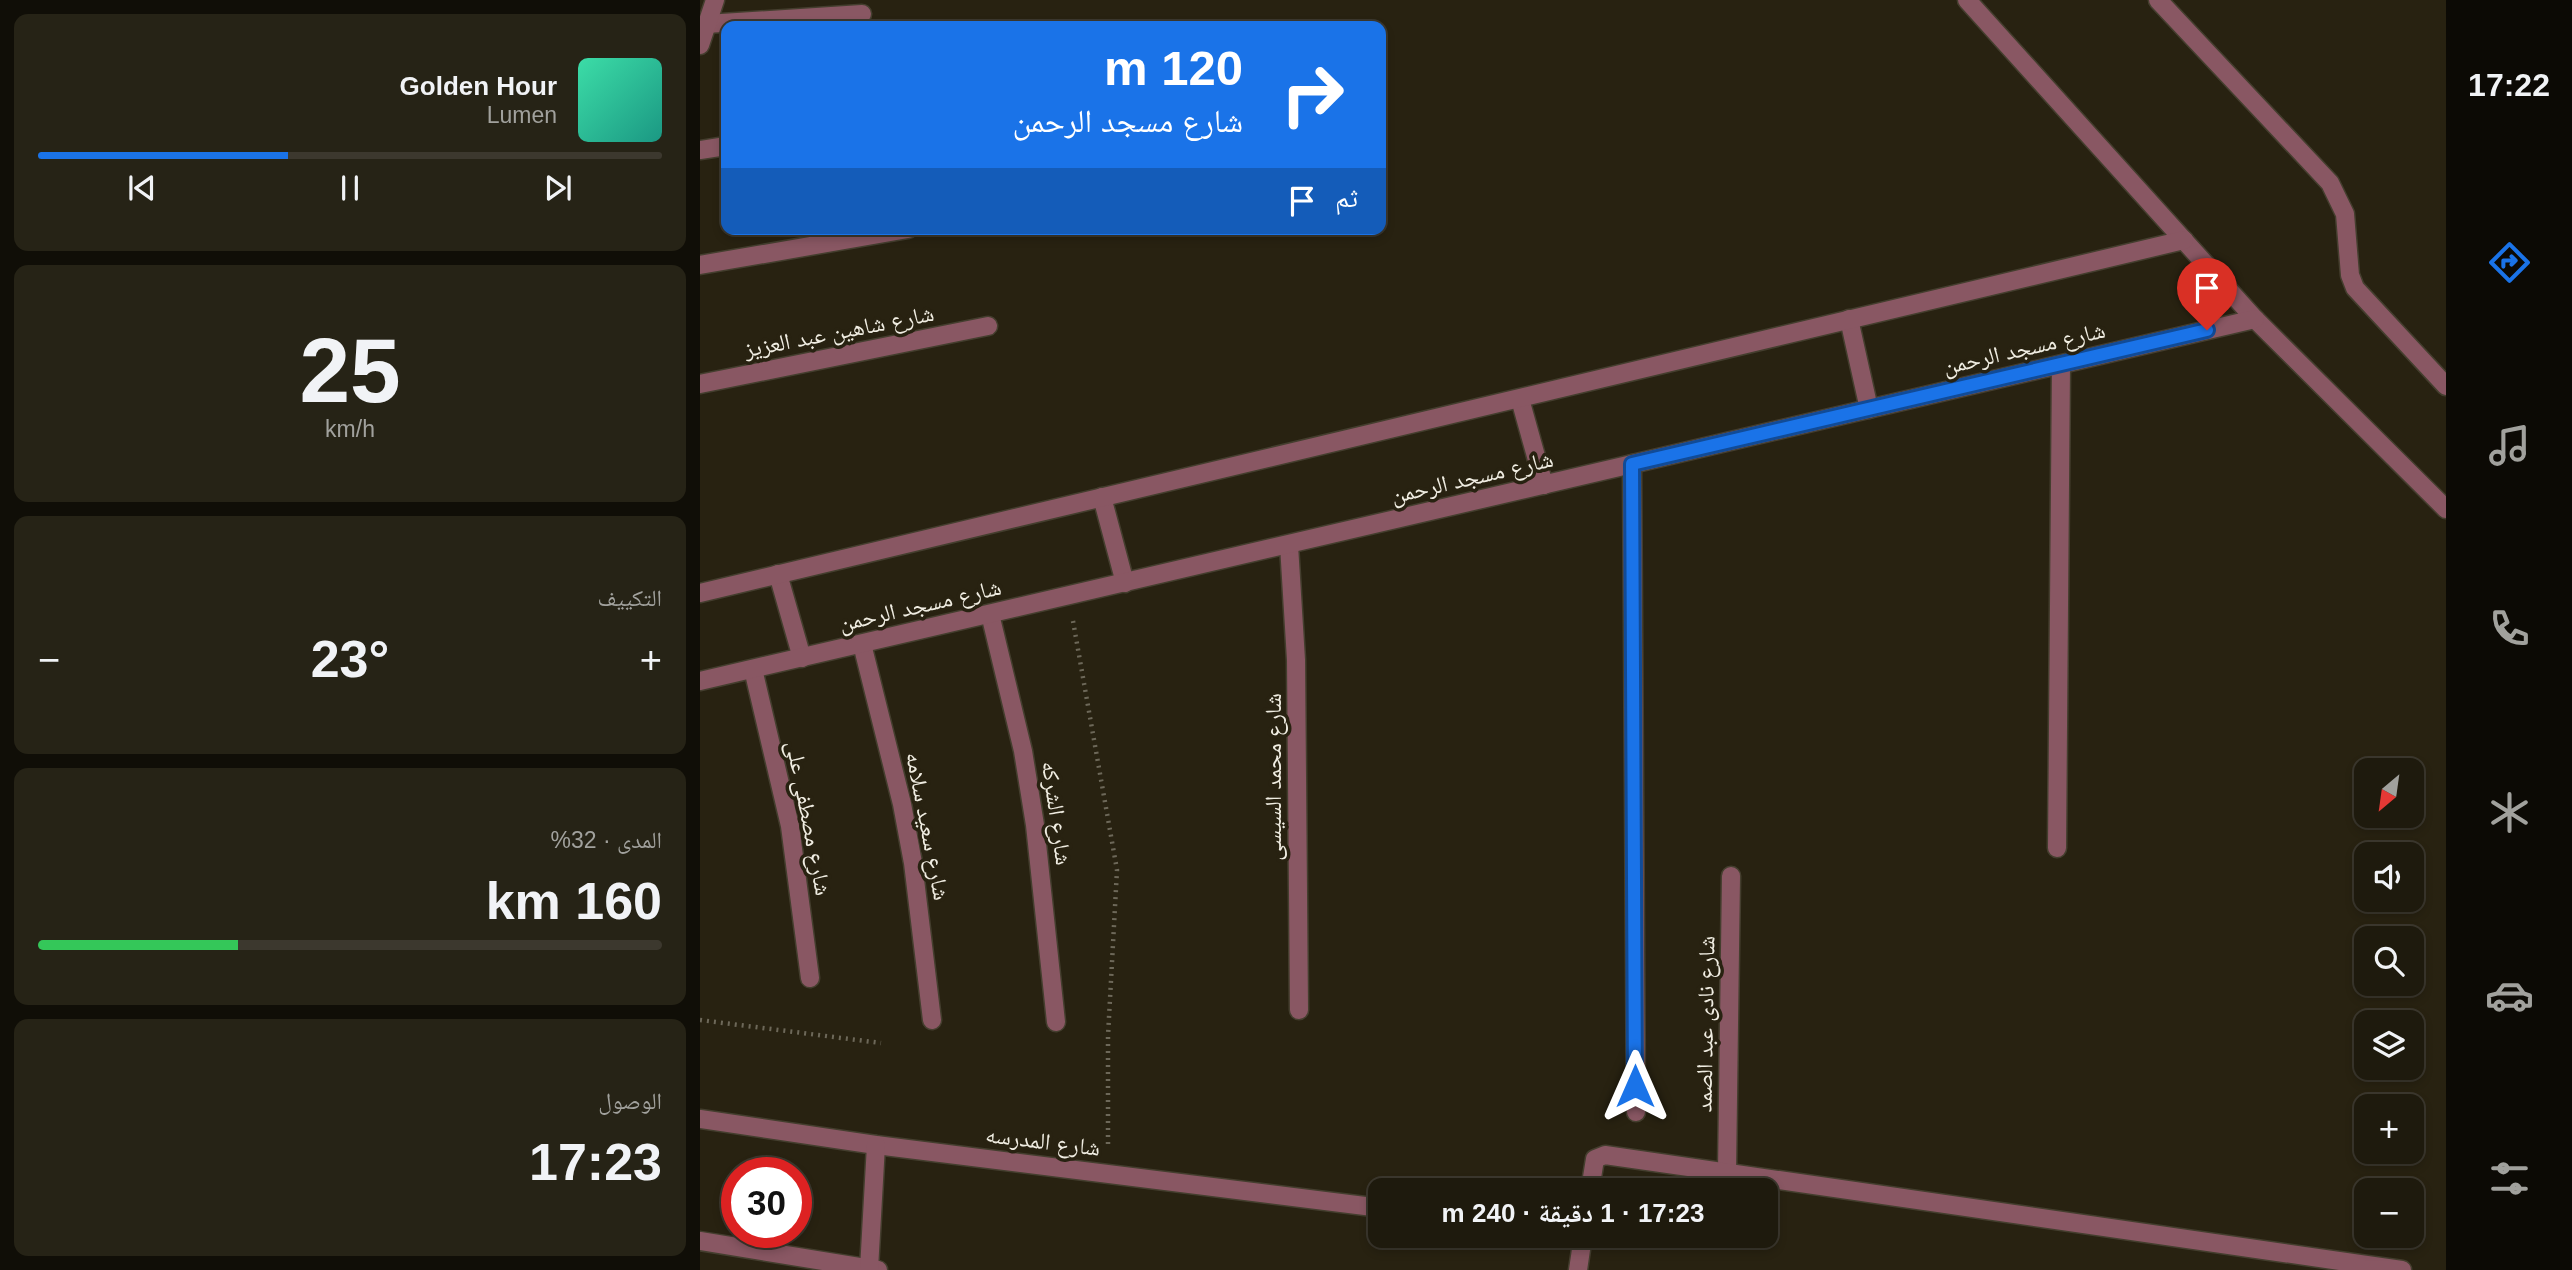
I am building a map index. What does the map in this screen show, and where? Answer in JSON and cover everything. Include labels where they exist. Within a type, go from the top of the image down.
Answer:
[{"type":"street","points":[[715,0],[703,33],[721,31]]},
{"type":"street","points":[[1967,0],[2255,319],[2446,509]]},
{"type":"street","points":[[2158,0],[2330,183],[2345,214],[2350,275],[2355,288],[2446,386]]},
{"type":"street","points":[[803,21],[862,14]]},
{"type":"street","points":[[700,150],[721,147]]},
{"type":"street","points":[[700,265],[873,235]]},
{"type":"street","points":[[700,593],[2184,240]]},
{"type":"street","points":[[1849,318],[1869,409]]},
{"type":"street","name":"شارع مسجد الرحمن","points":[[700,681],[2255,319]]},
{"type":"street","name":"شارع شاهين عبد العزيز","points":[[700,384],[988,326]]},
{"type":"street","points":[[2057,848],[2061,365]]},
{"type":"street","points":[[1520,399],[1544,485]]},
{"type":"street","points":[[1632,464],[1636,1112]]},
{"type":"street","points":[[1102,497],[1125,583]]},
{"type":"street","name":"شارع محمد السيسى","points":[[1289,545],[1296,660],[1299,1010]]},
{"type":"street","points":[[778,574],[802,658]]},
{"type":"street","name":"شارع الشركه","points":[[990,614],[1023,751],[1035,825],[1056,1023]]},
{"type":"street","name":"شارع سعيد سلامه","points":[[862,644],[914,863],[932,1020]]},
{"type":"street","name":"شارع مصطفى على","points":[[753,669],[790,826],[810,978]]},
{"type":"street","name":"شارع نادى عبد الصمد","points":[[1727,1172],[1731,876]]},
{"type":"street","name":"شارع المدرسه","points":[[700,1119],[876,1145],[1368,1206]]},
{"type":"street","points":[[700,1241],[874,1269],[876,1145]]},
{"type":"street","points":[[1592,1178],[1595,1159],[1605,1155],[2402,1270]]},
{"type":"street","points":[[1578,1270],[1581,1248]]},
{"type":"path","points":[[1068,596],[1117,870],[1108,1036],[1108,1174]]},
{"type":"path","points":[[700,1020],[881,1043]]},
{"type":"route","points":[[1635,1086],[1632,464],[2207,330]]}]
